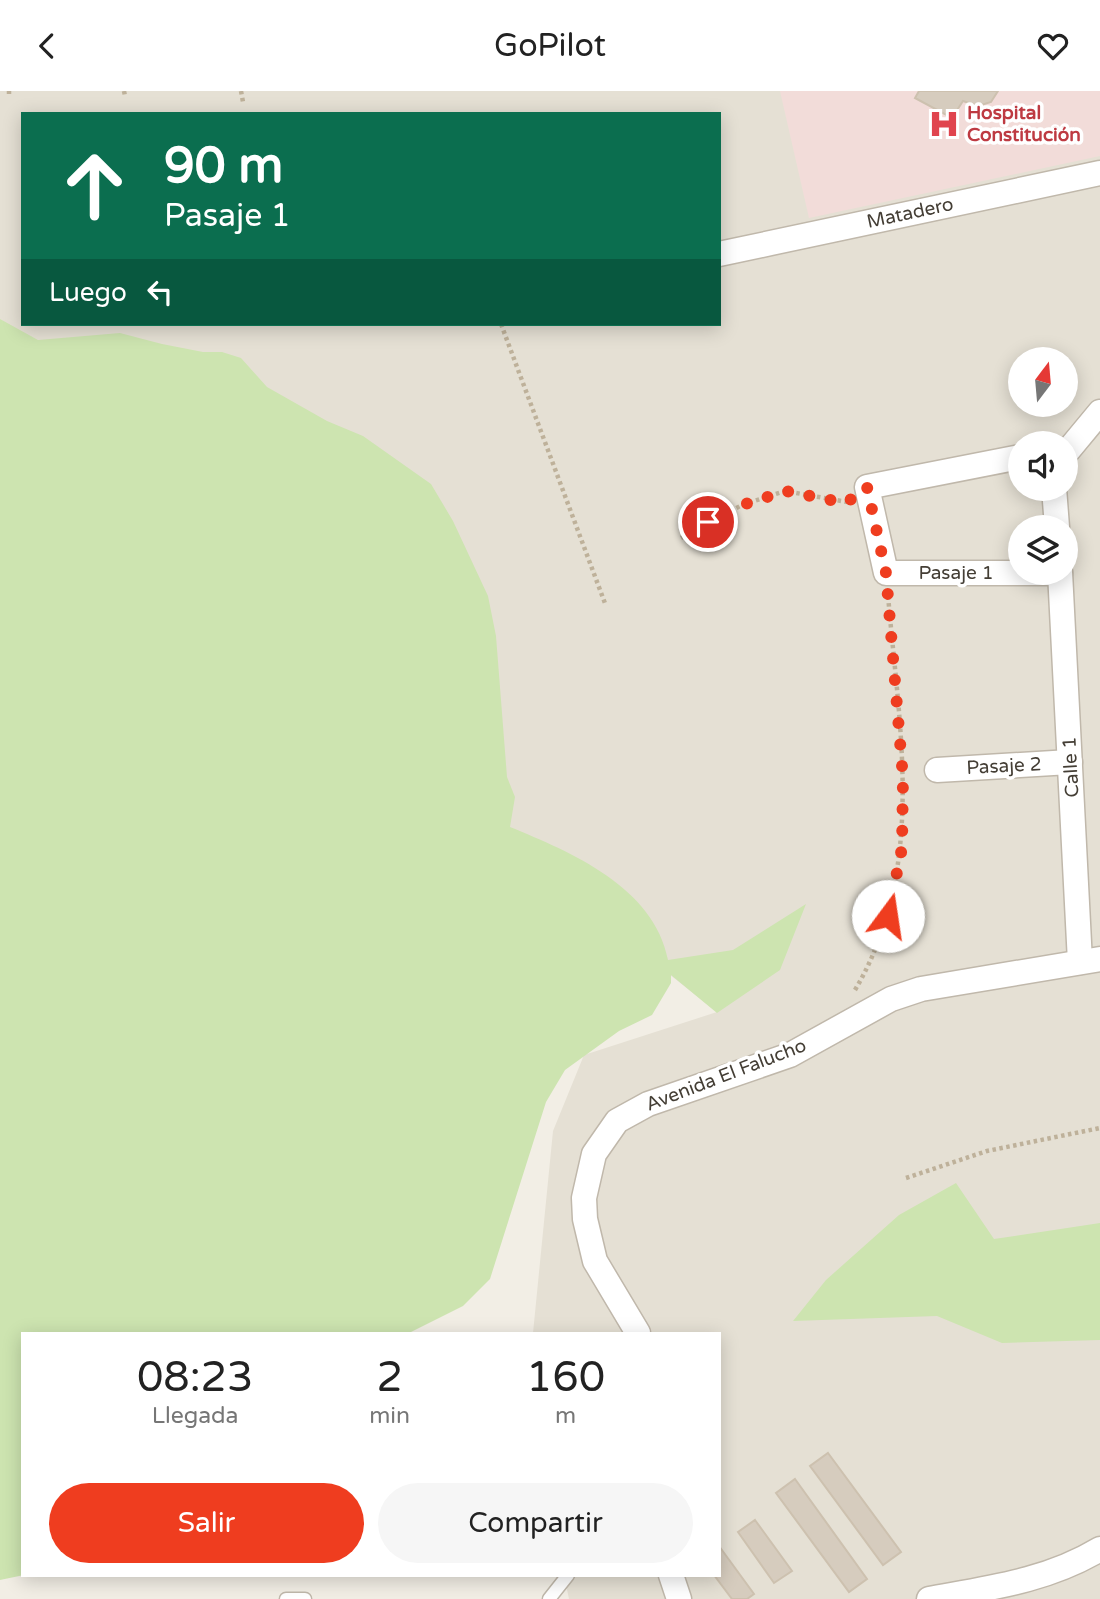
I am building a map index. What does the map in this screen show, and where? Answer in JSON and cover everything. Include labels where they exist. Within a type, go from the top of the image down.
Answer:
[{"type":"street","name":"Matadero","points":[[721,254],[1099,178]]},
{"type":"street","points":[[1078,439],[1100,412]]},
{"type":"street","points":[[886,573],[867,487],[1008,459]]},
{"type":"street","name":"Pasaje 1","points":[[886,573],[1008,572]]},
{"type":"street","name":"Calle 1","points":[[1061,585],[1070,762],[1090,961]]},
{"type":"street","name":"Pasaje 2","points":[[937,770],[1070,762]]},
{"type":"street","name":"Avenida El Falucho","points":[[637,1332],[600,1270],[585,1219],[587,1176],[594,1154],[617,1121],[631,1111],[660,1099],[790,1055],[891,999],[921,989],[1090,961]]},
{"type":"street","points":[[929,1599],[1055,1573],[1100,1549]]},
{"type":"street","points":[[672,1577],[679,1599]]},
{"type":"lane","points":[[549,1599],[566,1577]]},
{"type":"lane","points":[[286,1599],[305,1599]]},
{"type":"path","points":[[241,91],[243,102]]},
{"type":"path","points":[[502,326],[606,606]]},
{"type":"path","points":[[681,538],[742,505],[786,491],[846,503],[867,487]]},
{"type":"path","points":[[851,998],[876,948],[888,916],[902,848],[903,778],[886,573]]},
{"type":"path","points":[[906,1178],[987,1151],[1100,1128]]},
{"type":"shaded area","points":[[0,91],[1100,91],[1100,1599],[569,1599],[564,1577],[721,1577],[721,1332],[533,1332],[553,1131],[584,1055],[717,1012],[0,445]]},
{"type":"shaded area","name":"Hospital Constitución","points":[[780,91],[1100,91],[1100,156],[809,218]]},
{"type":"green space","points":[[0,319],[38,340],[120,333],[162,344],[203,352],[222,352],[241,358],[267,387],[327,421],[363,436],[431,484],[453,521],[488,596],[496,636],[507,777],[515,797],[510,827],[583,861],[628,892],[646,912],[660,934],[668,960],[733,950],[806,904],[780,970],[717,1013],[671,975],[671,983],[652,1015],[619,1031],[565,1070],[546,1102],[490,1279],[463,1306],[411,1332],[21,1332],[21,1576],[0,1580]]},
{"type":"green space","points":[[956,1183],[994,1239],[1100,1223],[1100,1340],[1002,1343],[937,1316],[793,1321],[826,1280],[899,1215]]},
{"type":"building","points":[[919,91],[998,91],[991,102],[978,106],[963,101],[952,118],[915,98]]},
{"type":"building","points":[[828,1453],[901,1552],[883,1565],[810,1466]]},
{"type":"building","points":[[795,1479],[867,1579],[849,1592],[776,1493]]},
{"type":"building","points":[[755,1520],[792,1571],[774,1583],[738,1532]]},
{"type":"building","points":[[721,1549],[754,1594],[747,1599],[732,1599],[716,1577],[721,1577]]},
{"type":"place","name":"Hospital Constitución","points":[[944,124]]},
{"type":"route","points":[[708,522],[742,505],[786,491],[817,495],[846,503],[867,487],[886,573],[903,778],[902,848],[888,916]]}]
